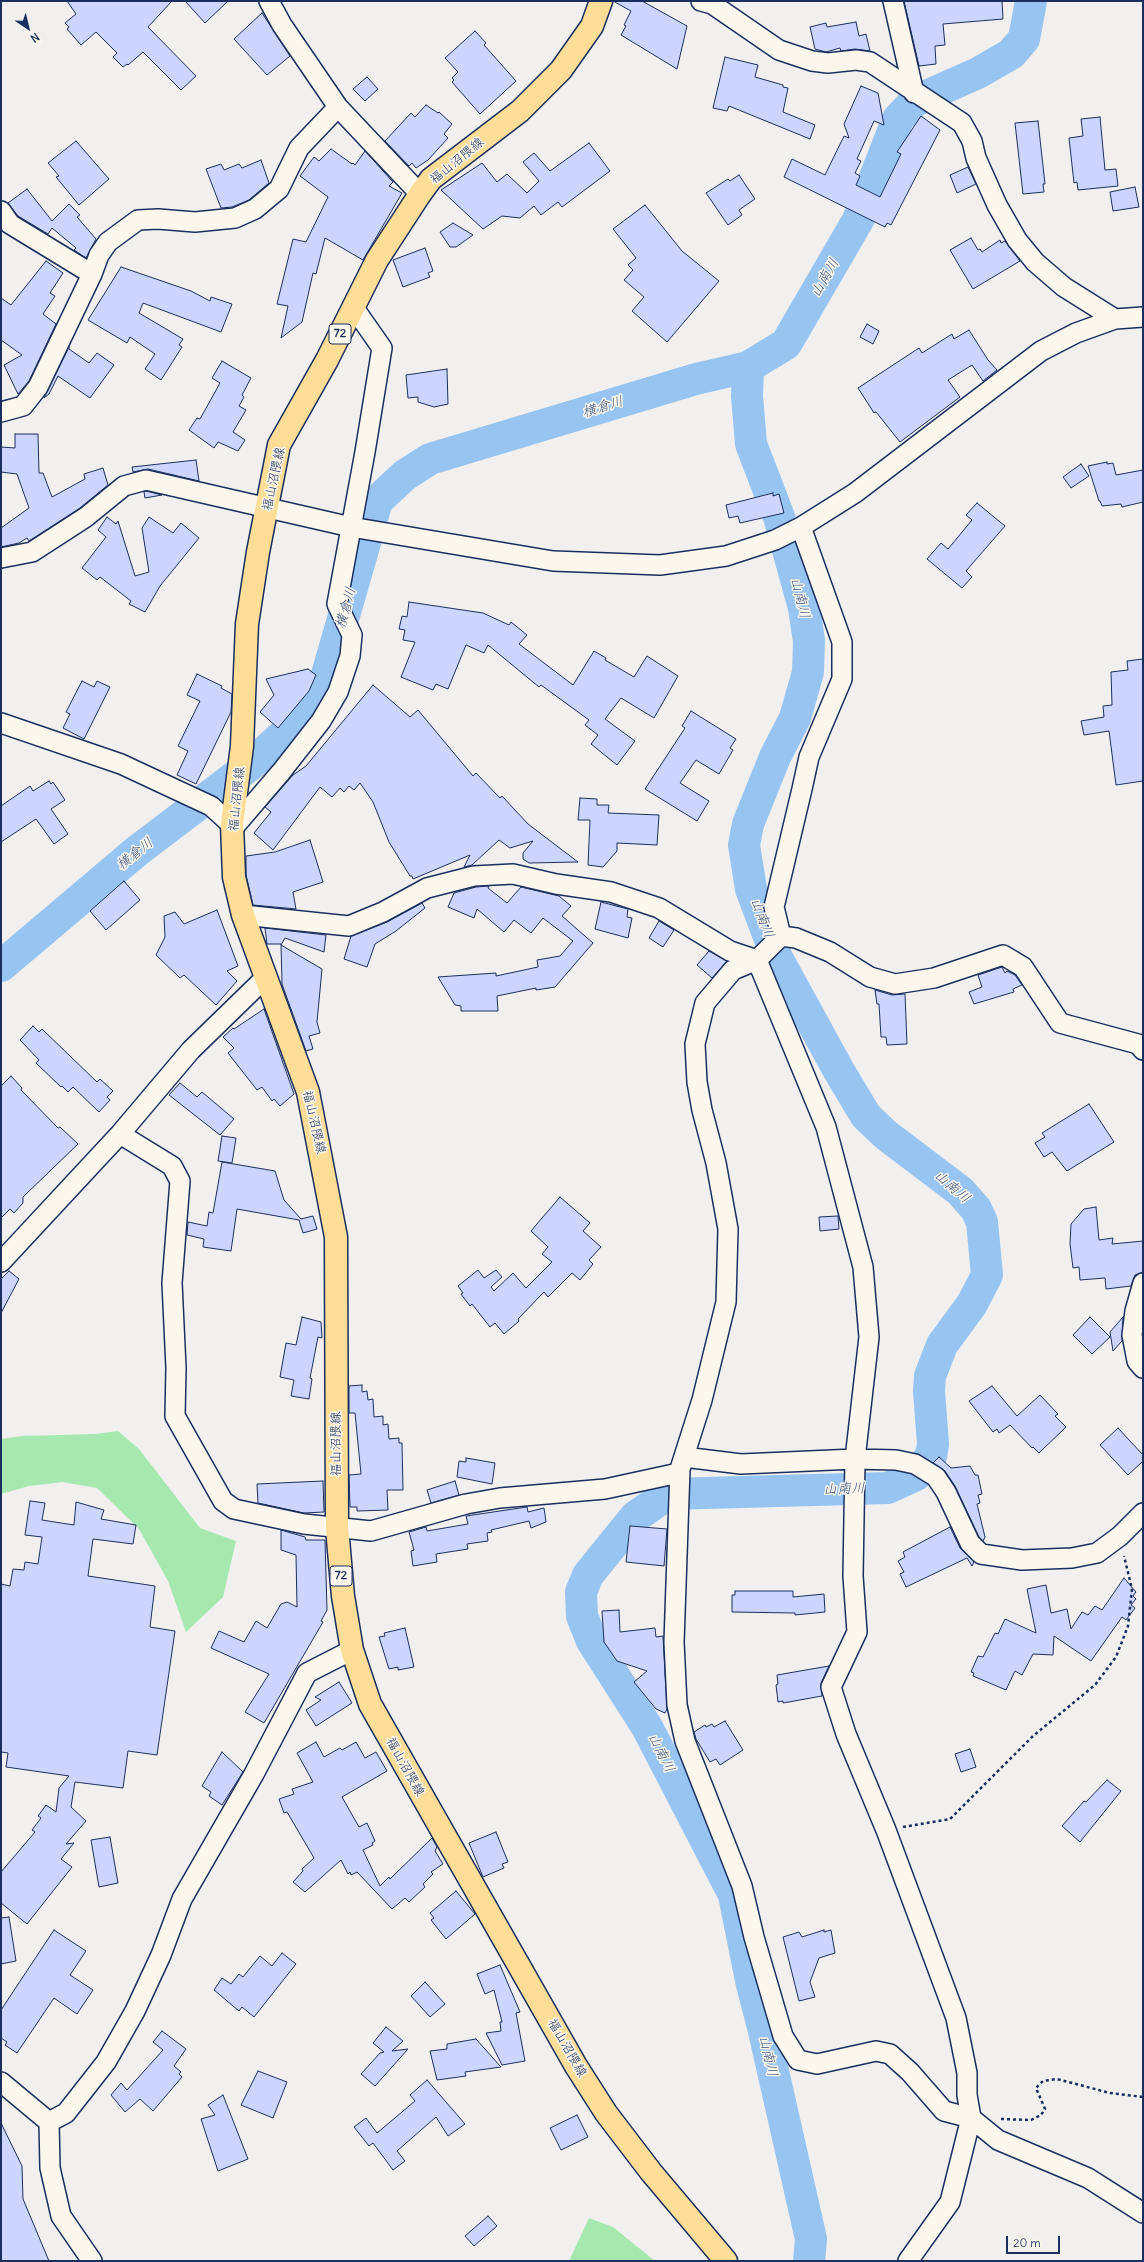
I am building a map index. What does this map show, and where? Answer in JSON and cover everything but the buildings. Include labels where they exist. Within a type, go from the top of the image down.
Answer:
[{"type":"main road","name":"福山沼隈線","points":[[601,1],[592,26],[561,70],[520,111],[431,180],[420,194],[400,222],[377,260],[354,308],[279,445],[258,552],[247,624],[242,746],[237,798],[232,824],[234,877],[243,915],[308,1092],[336,1238],[337,1528],[343,1596],[352,1650],[370,1704],[576,2066],[606,2113],[726,2261]]},
{"type":"street","points":[[269,1],[282,25],[338,107],[420,194]]},
{"type":"street","points":[[701,1],[712,4],[779,50],[812,61],[828,63],[856,60],[870,62],[914,93],[962,123],[972,141],[976,158],[997,205],[1017,240],[1035,262],[1064,287],[1115,320]]},
{"type":"street","points":[[893,1],[914,93]]},
{"type":"street","points":[[1,412],[23,406],[38,387],[92,274],[99,255],[108,242],[138,220],[158,218],[194,222],[235,218],[256,209],[279,189],[299,148],[338,107]]},
{"type":"street","points":[[1,210],[10,224],[92,274]]},
{"type":"street","points":[[1,723],[121,764],[211,806],[234,827],[253,806],[321,721],[338,692],[346,671],[352,635],[337,604],[382,348],[354,308]]},
{"type":"street","points":[[1,558],[32,552],[86,517],[124,486],[146,480],[351,527],[553,561],[660,565],[726,556],[775,540],[801,528],[855,493],[1041,351],[1076,333],[1115,320],[1143,317]]},
{"type":"street","points":[[781,936],[774,907],[810,757],[842,679],[842,642],[801,528]]},
{"type":"street","points":[[243,915],[349,926],[383,912],[427,888],[474,876],[513,874],[556,884],[611,892],[659,908],[730,952],[757,960]]},
{"type":"street","points":[[781,936],[757,960],[733,970],[705,1003],[695,1044],[697,1082],[702,1110],[716,1163],[728,1229],[726,1302],[702,1400],[682,1466],[674,1642],[677,1705],[685,1741],[742,1886],[754,1937],[783,2036],[798,2060],[817,2064],[876,2051],[890,2054],[910,2072],[944,2111],[970,2118],[998,2140],[1088,2178],[1143,2213]]},
{"type":"street","points":[[781,936],[796,938],[830,952],[870,977],[894,984],[934,978],[1003,955],[1023,967],[1060,1023],[1138,1044],[1143,1050]]},
{"type":"street","points":[[757,960],[826,1127],[863,1267],[869,1337],[855,1459],[853,1576],[858,1632],[831,1687],[846,1734],[886,1830],[956,2018],[968,2073],[967,2095],[970,2118],[950,2202],[908,2261]]},
{"type":"street","points":[[1,1262],[120,1134],[191,1050],[265,978]]},
{"type":"street","points":[[120,1134],[172,1166],[180,1181],[172,1283],[176,1368],[175,1416],[223,1501],[234,1509],[304,1524],[371,1531],[466,1504],[500,1498],[605,1489],[674,1474],[682,1466],[855,1459],[896,1460],[915,1464],[936,1477],[946,1492],[970,1543],[981,1554],[1022,1560],[1072,1558],[1097,1553],[1120,1536],[1143,1513]]},
{"type":"street","points":[[1143,1283],[1135,1311],[1132,1336],[1137,1361],[1143,1368]]},
{"type":"street","points":[[49,2122],[66,2112],[110,2056],[135,2011],[160,1955],[182,1899],[254,1774],[307,1673],[352,1650]]},
{"type":"street","points":[[1,2082],[49,2122],[50,2168],[61,2216],[92,2261]]},
{"type":"path","points":[[886,1830],[950,1819],[1033,1736],[1095,1685],[1116,1657],[1128,1626],[1132,1589],[1120,1536]]},
{"type":"path","points":[[970,2118],[1031,2120],[1041,2115],[1045,2109],[1036,2088],[1043,2081],[1057,2079],[1110,2093],[1143,2097]]},
{"type":"green space","points":[[118,1431],[139,1449],[200,1528],[236,1541],[223,1597],[186,1632],[168,1581],[139,1529],[97,1488],[62,1482],[29,1486],[1,1494],[1,1439],[21,1436],[95,1434]]},
{"type":"green space","points":[[589,2218],[613,2227],[655,2261],[569,2261]]},
{"type":"waterway","name":"横倉川","points":[[1,966],[137,851],[249,766],[310,711],[324,685],[377,501],[405,475],[430,459],[696,379],[748,367],[786,344],[858,220],[898,119],[915,101],[978,73],[1011,54],[1024,39],[1031,1]]},
{"type":"waterway","name":"山南川","points":[[748,367],[747,396],[751,444],[779,517],[804,608],[809,641],[808,672],[795,718],[775,757],[748,824],[744,845],[751,889],[777,958],[839,1071],[866,1116],[886,1135],[960,1191],[976,1209],[982,1222],[987,1275],[972,1304],[942,1345],[930,1376],[929,1391],[933,1444],[931,1456],[916,1475],[888,1488],[668,1494],[635,1517],[588,1575],[581,1592],[582,1616],[592,1641],[647,1727],[734,1895],[752,1985],[763,2027],[811,2239],[809,2261]]}]
